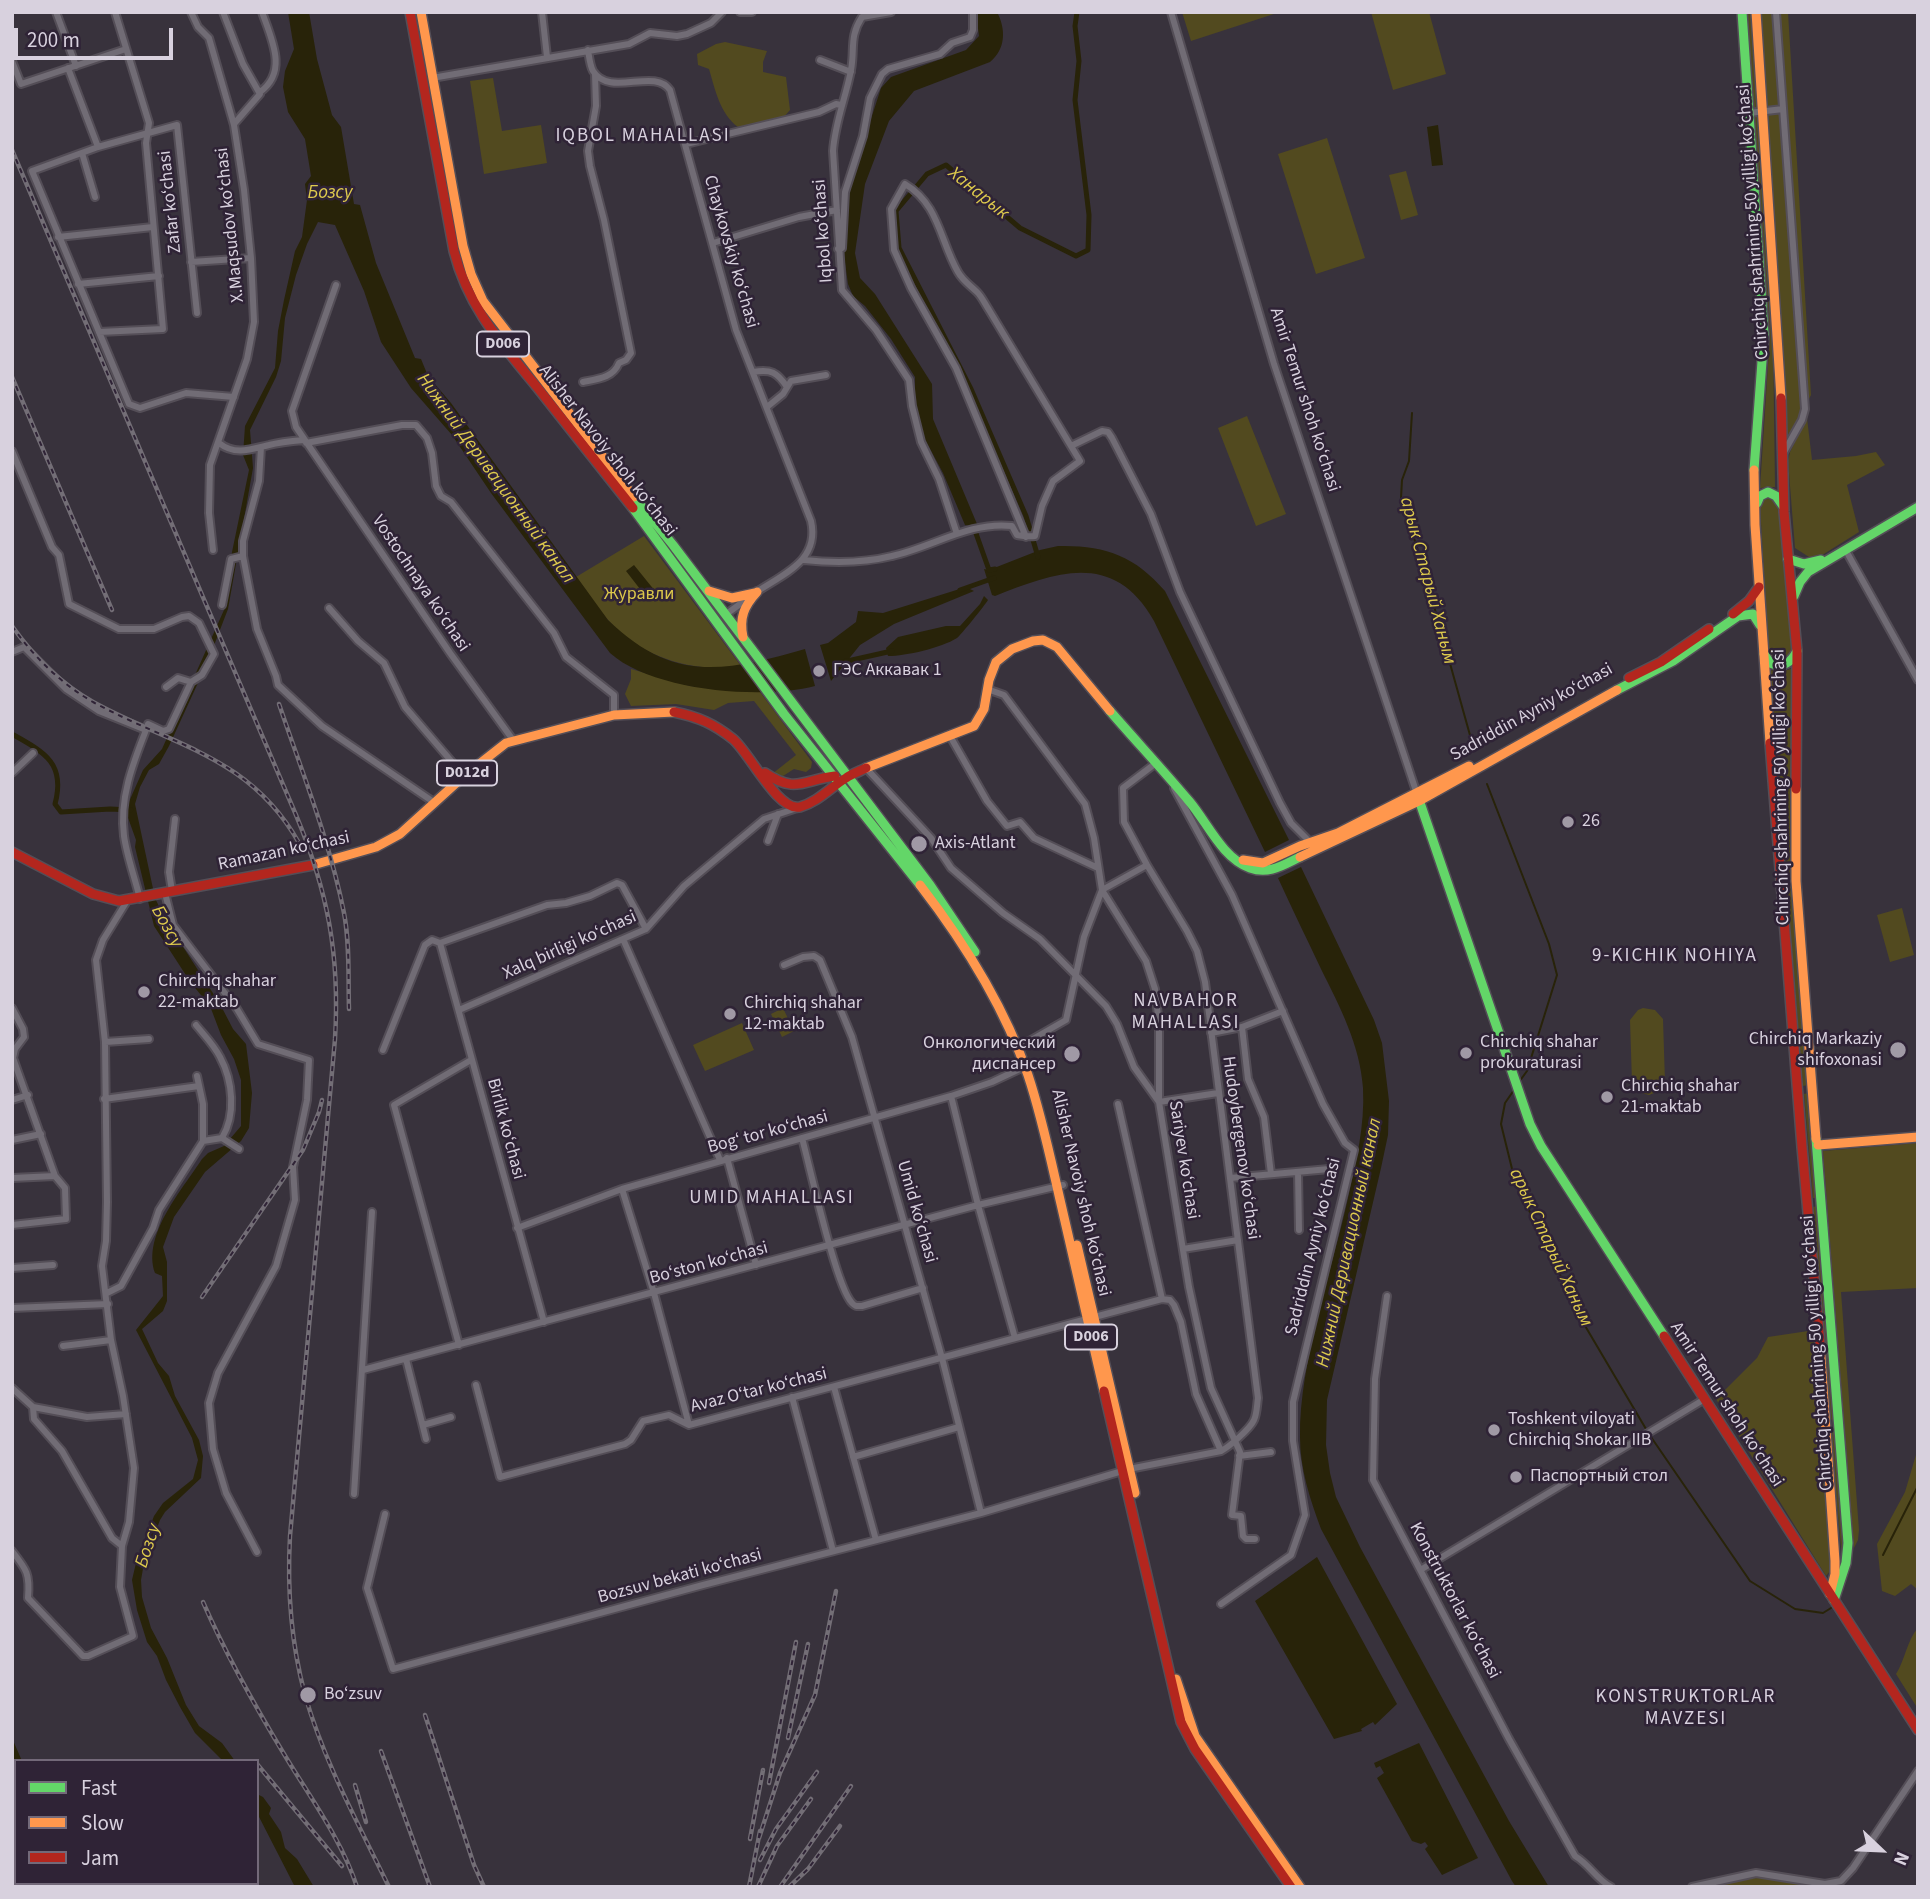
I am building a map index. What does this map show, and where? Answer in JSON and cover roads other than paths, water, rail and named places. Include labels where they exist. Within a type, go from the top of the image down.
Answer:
[{"type":"main road","name":"Alisher Navoiy shoh koʻchasi","points":[[410,12],[446,211],[458,268],[467,292],[488,324],[666,551],[721,618],[749,647],[792,704],[836,773]]},
{"type":"main road","name":"Alisher Navoiy shoh koʻchasi","points":[[421,12],[463,246],[483,301],[705,589],[743,656],[813,750],[859,799],[955,921],[992,982],[1024,1044],[1045,1108],[1090,1317],[1177,1683],[1190,1727],[1300,1887]]},
{"type":"main road","name":"Chirchiq shahrining 50 yilligi koʻchasi","points":[[1742,12],[1764,334],[1754,451],[1755,513],[1763,652],[1818,1318],[1835,1561],[1832,1597]]},
{"type":"main road","name":"Chirchiq shahrining 50 yilligi koʻchasi","points":[[1756,12],[1780,364],[1784,512],[1797,651],[1796,881],[1848,1555],[1832,1597]]},
{"type":"main road","points":[[1755,513],[1757,501],[1762,494],[1768,492],[1779,498],[1784,512]]},
{"type":"main road","points":[[1793,605],[1795,591],[1805,575],[1845,548],[1918,507]]},
{"type":"main road","points":[[1788,559],[1798,564],[1811,563],[1845,548]]},
{"type":"main road","name":"Sadriddin Ayniy ko‘chasi","points":[[1227,850],[1238,858],[1260,863],[1418,798],[1614,685],[1661,662],[1734,614],[1753,597],[1760,585]]},
{"type":"main road","points":[[705,589],[732,598],[757,592]]},
{"type":"main road","points":[[749,647],[742,633],[741,618],[745,606],[757,592]]},
{"type":"main road","name":"Sadriddin Ayniy ko‘chasi","points":[[836,773],[866,768],[894,755],[970,729],[979,720],[984,709],[989,673],[999,658],[1030,641],[1047,641],[1063,654],[1237,861],[1260,871],[1274,871],[1418,798],[1655,671],[1738,616],[1749,613],[1754,615],[1762,634]]},
{"type":"main road","points":[[1763,652],[1770,663],[1781,666],[1791,661],[1797,651]]},
{"type":"main road","name":"Ramazan ko‘chasi","points":[[12,852],[104,899],[127,901],[295,870],[369,849],[394,838],[499,747],[513,740],[614,715],[669,712],[696,716],[729,734],[784,803]]},
{"type":"main road","points":[[808,783],[816,764],[813,750]]},
{"type":"main road","name":"D012d","points":[[754,764],[779,782],[808,783]]},
{"type":"main road","points":[[849,768],[866,768],[858,782],[859,799],[842,794],[824,795],[800,807],[784,803],[808,783],[849,768]]},
{"type":"main road","points":[[824,795],[836,773]]},
{"type":"main road","points":[[808,783],[825,780],[829,783],[829,788],[824,795]]},
{"type":"main road","name":"Amir Temur shoh ko‘chasi","points":[[1418,798],[1519,1091],[1541,1146],[1918,1730]]},
{"type":"main road","name":"Alisher Navoiy shoh koʻchasi","points":[[859,799],[963,947],[1012,1032],[1026,1066],[1060,1186]]},
{"type":"main road","points":[[1783,882],[1796,881]]},
{"type":"main road","points":[[1798,1090],[1813,1089]]},
{"type":"main road","points":[[1818,1145],[1918,1137]]},
{"type":"main road","points":[[1807,1203],[1822,1201]]},
{"type":"main road","points":[[1818,1318],[1831,1317]]},
{"type":"main road","points":[[1825,1425],[1839,1424]]},
{"type":"main road","name":"Alisher Navoiy shoh koʻchasi","points":[[1126,1470],[1171,1685],[1185,1731],[1200,1758],[1291,1887]]},
{"type":"street","points":[[55,12],[76,66]]},
{"type":"street","name":"Zafar ko‘chasi","points":[[115,12],[149,123],[148,131],[177,125],[197,313]]},
{"type":"street","name":"X.Maqsudov ko‘chasi","points":[[191,12],[198,27],[209,38],[234,125],[251,258],[254,322],[247,359],[211,466],[209,513],[213,550]]},
{"type":"street","points":[[223,12],[243,64],[260,92]]},
{"type":"street","points":[[234,125],[237,118],[258,98],[260,92],[271,84],[276,68],[272,41],[262,12]]},
{"type":"street","points":[[542,12],[547,57]]},
{"type":"street","points":[[432,78],[629,44],[650,33],[682,36],[711,23],[722,12]]},
{"type":"street","points":[[740,12],[752,12]]},
{"type":"street","points":[[861,15],[891,12]]},
{"type":"street","points":[[838,249],[842,248],[845,192],[863,136],[870,98],[882,75],[888,69],[940,54],[953,43],[970,37],[973,30],[973,12]]},
{"type":"street","name":"Amir Temur shoh ko‘chasi","points":[[1171,12],[1274,364],[1418,798]]},
{"type":"street","points":[[1776,12],[1805,409],[1802,420],[1782,456]]},
{"type":"street","name":"Iqbol koʻchasi","points":[[861,15],[853,36],[850,72],[834,134],[842,290],[876,330],[909,380],[921,443],[939,479],[957,534]]},
{"type":"street","points":[[12,61],[21,84],[126,49]]},
{"type":"street","points":[[583,382],[611,376],[631,353],[604,220],[590,166],[588,151],[596,106],[595,74],[588,50]]},
{"type":"street","points":[[820,60],[850,72]]},
{"type":"street","points":[[68,68],[98,147]]},
{"type":"street","name":"Chaykovskiy ko‘chasi","points":[[595,74],[612,82],[658,82],[667,86],[686,144],[736,330],[811,521],[812,538],[804,560]]},
{"type":"street","points":[[686,144],[819,112],[836,104],[841,105]]},
{"type":"street","points":[[1749,113],[1783,109]]},
{"type":"street","points":[[99,332],[163,330],[146,144],[148,131],[32,171],[78,284],[130,404],[140,408],[186,393],[234,397]]},
{"type":"street","points":[[82,153],[95,197]]},
{"type":"street","points":[[906,184],[919,192],[936,219],[958,272],[983,301],[1080,461],[1053,481],[1030,536],[956,368],[911,288],[894,250],[891,209],[906,184]]},
{"type":"street","points":[[713,243],[836,210]]},
{"type":"street","points":[[58,236],[153,227]]},
{"type":"street","name":"Zafar ko‘chasi","points":[[191,262],[251,258]]},
{"type":"street","points":[[78,284],[159,276]]},
{"type":"street","name":"Vostochnaya ko‘chasi","points":[[336,285],[292,411],[296,427],[456,662],[513,740]]},
{"type":"street","points":[[753,372],[771,370],[787,387]]},
{"type":"street","points":[[767,408],[791,381],[826,375]]},
{"type":"street","points":[[219,443],[231,451],[416,425],[426,438],[432,453],[435,482],[440,494],[452,502],[512,577],[554,633],[568,660],[614,695],[614,715]]},
{"type":"street","points":[[1071,446],[1102,431],[1108,432],[1112,438],[1151,514],[1180,592],[1280,803],[1291,823],[1310,842]]},
{"type":"street","points":[[258,448],[259,481],[243,541],[243,556],[258,632],[274,668],[278,685],[282,692],[322,726],[436,803]]},
{"type":"street","points":[[12,450],[52,547],[59,555],[69,604],[119,629],[154,629],[182,617],[189,617],[199,624],[214,653],[202,675],[191,682],[169,729],[163,731],[148,724]]},
{"type":"street","points":[[721,618],[804,560],[829,563],[891,557],[970,529],[994,524],[1012,526],[1017,535],[1030,536]]},
{"type":"street","points":[[1845,548],[1918,680]]},
{"type":"street","points":[[222,605],[231,559],[243,556]]},
{"type":"street","points":[[329,608],[358,641],[384,663],[393,687],[412,718],[464,776]]},
{"type":"street","points":[[12,652],[24,647],[66,689],[99,711],[146,730],[131,768],[123,817],[124,836],[140,899]]},
{"type":"street","points":[[166,687],[178,678],[191,682]]},
{"type":"street","name":"Sariyev ko‘chasi","points":[[987,689],[1004,695],[1084,804],[1094,838],[1102,890],[1146,961],[1155,989],[1159,1033],[1159,1102],[1183,1249],[1211,1388],[1239,1447],[1239,1456]]},
{"type":"street","points":[[950,736],[988,801],[1007,826],[1021,822],[1034,838],[1098,868]]},
{"type":"street","points":[[12,773],[33,753]]},
{"type":"street","name":"Hudoybergenov ko‘chasi","points":[[1156,763],[1123,788],[1124,822],[1197,951],[1205,982],[1217,1093],[1258,1398],[1254,1420],[1228,1448],[1220,1451]]},
{"type":"street","points":[[866,768],[924,829],[951,868],[1003,913],[1040,939],[1106,1006],[1117,1024],[1134,1067],[1159,1102],[1217,1093]]},
{"type":"street","name":"Sadriddin Ayniy ko‘chasi","points":[[1168,776],[1232,895],[1323,1104],[1345,1143],[1354,1150],[1293,1402],[1293,1441],[1306,1515],[1292,1555],[1220,1604]]},
{"type":"street","points":[[764,819],[771,822],[768,841],[784,803]]},
{"type":"street","name":"Xalq birligi ko‘chasi","points":[[459,1010],[646,929],[684,887],[764,819],[800,807]]},
{"type":"street","points":[[175,819],[168,892],[173,926],[237,1009],[258,1044],[309,1060],[307,1100],[294,1156],[295,1200],[276,1265],[218,1373],[209,1403],[213,1449],[226,1493],[257,1552]]},
{"type":"street","points":[[1024,1044],[1066,1020],[1088,921],[1102,890],[1147,865]]},
{"type":"street","points":[[383,1050],[425,945],[432,940],[440,943],[547,905],[590,896],[617,883],[622,885],[646,929]]},
{"type":"street","points":[[12,1551],[30,1577],[28,1598],[83,1656],[133,1636],[120,1587],[122,1546],[129,1522],[134,1468],[111,1340],[102,1266],[107,1202],[104,1041],[96,960],[113,921],[127,901]]},
{"type":"street","points":[[623,939],[723,1159],[756,1265]]},
{"type":"street","name":"Birlik ko‘chasi","points":[[440,943],[544,1322]]},
{"type":"street","name":"Umid ko‘chasi","points":[[784,965],[803,957],[814,956],[820,960],[852,1037],[873,1118],[906,1225],[981,1513]]},
{"type":"street","points":[[12,1008],[24,1037],[15,1049],[13,1058],[55,1175],[65,1188],[65,1219],[12,1225]]},
{"type":"street","points":[[1211,1034],[1242,1027],[1283,1011]]},
{"type":"street","points":[[196,1025],[220,1057],[232,1093],[230,1125],[222,1138]]},
{"type":"street","points":[[1242,1027],[1247,1074],[1264,1117],[1271,1174]]},
{"type":"street","points":[[104,1041],[149,1039]]},
{"type":"street","points":[[459,1345],[394,1105],[471,1060]]},
{"type":"street","name":"Bog‘ tor ko‘chasi","points":[[517,1228],[622,1189],[951,1096],[992,1082],[1026,1066]]},
{"type":"street","points":[[107,1293],[121,1286],[153,1228],[159,1210],[203,1141],[203,1104],[197,1076]]},
{"type":"street","points":[[104,1099],[199,1086]]},
{"type":"street","points":[[12,1100],[27,1095]]},
{"type":"street","points":[[951,1096],[1015,1338]]},
{"type":"street","points":[[1118,1104],[1162,1299],[1170,1300],[1177,1314],[1196,1394],[1220,1451]]},
{"type":"street","points":[[12,1140],[41,1134]]},
{"type":"street","points":[[203,1141],[222,1138],[239,1149]]},
{"type":"street","points":[[802,1138],[843,1286],[852,1303],[856,1306],[923,1288]]},
{"type":"street","points":[[1230,1178],[1329,1169]]},
{"type":"street","points":[[1298,1172],[1299,1230]]},
{"type":"street","points":[[12,1178],[55,1175]]},
{"type":"street","name":"Bo‘ston ko‘chasi","points":[[363,1370],[978,1205],[1060,1186]]},
{"type":"street","points":[[622,1189],[654,1293],[689,1425]]},
{"type":"street","points":[[354,1494],[372,1212]]},
{"type":"street","points":[[1183,1249],[1238,1240]]},
{"type":"street","points":[[12,1268],[53,1265]]},
{"type":"street","name":"Konstruktorlar ko‘chasi","points":[[1387,1296],[1376,1362],[1373,1480],[1509,1739],[1575,1856],[1588,1864],[1599,1881],[1611,1887]]},
{"type":"street","name":"Avaz O‘tar ko‘chasi","points":[[477,1385],[500,1477],[625,1444],[631,1440],[643,1421],[669,1415],[689,1425],[1162,1299]]},
{"type":"street","points":[[12,1308],[108,1304]]},
{"type":"street","points":[[63,1346],[111,1340]]},
{"type":"street","points":[[406,1359],[426,1439]]},
{"type":"street","points":[[834,1387],[876,1540]]},
{"type":"street","points":[[12,1388],[33,1407],[87,1417],[126,1414]]},
{"type":"street","points":[[792,1398],[833,1551]]},
{"type":"street","points":[[1422,1569],[1703,1399]]},
{"type":"street","points":[[33,1407],[34,1419],[62,1451],[112,1538],[122,1546]]},
{"type":"street","points":[[422,1425],[452,1417]]},
{"type":"street","points":[[853,1457],[959,1427]]},
{"type":"street","name":"Bozsuv bekati ko‘chasi","points":[[386,1514],[367,1588],[393,1669],[981,1513],[1126,1470],[1220,1451]]},
{"type":"street","points":[[1255,1539],[1246,1539],[1243,1536],[1241,1516],[1232,1514],[1239,1456],[1271,1452]]},
{"type":"street","points":[[1692,1887],[1756,1873],[1825,1884],[1841,1881],[1853,1868],[1918,1771]]},
{"type":"water","name":"Бозсу","points":[[288,12],[309,12],[317,59],[332,115],[341,127],[354,204],[360,205],[376,263],[415,358],[421,359],[428,376],[451,403],[608,620],[632,640],[655,654],[678,663],[701,667],[749,663],[805,649],[815,686],[767,692],[708,689],[652,676],[629,666],[610,653],[491,493],[452,435],[411,388],[381,342],[364,291],[335,225],[318,222],[296,275],[285,318],[281,361],[276,377],[250,430],[253,468],[228,609],[208,661],[169,746],[159,764],[149,770],[135,804],[155,898],[165,919],[233,1029],[246,1044],[252,1093],[249,1128],[241,1141],[205,1172],[174,1217],[163,1247],[167,1262],[167,1301],[163,1311],[142,1329],[158,1363],[169,1376],[175,1396],[199,1440],[203,1456],[201,1478],[160,1520],[144,1563],[142,1597],[151,1628],[167,1658],[186,1705],[199,1726],[222,1743],[234,1759],[221,1759],[195,1733],[180,1707],[157,1656],[147,1642],[137,1610],[132,1580],[154,1516],[163,1503],[193,1479],[198,1460],[192,1438],[136,1330],[163,1296],[162,1276],[155,1273],[152,1258],[159,1228],[202,1159],[208,1153],[224,1146],[241,1126],[241,1080],[210,1006],[191,983],[154,926],[135,847],[136,840],[127,815],[128,804],[143,770],[162,749],[224,610],[232,552],[249,470],[243,455],[245,426],[275,368],[284,300],[295,251],[302,237],[307,200],[305,184],[311,176],[305,139],[288,112],[283,87],[285,71],[294,49]]},
{"type":"water","points":[[976,12],[997,12],[1003,32],[999,51],[990,62],[914,91],[889,121],[865,184],[855,253],[860,278],[875,294],[932,384],[933,419],[977,524],[974,527],[965,525],[943,473],[922,434],[915,406],[915,377],[891,339],[865,306],[853,296],[848,284],[844,255],[848,190],[881,88],[891,77],[966,50],[979,36]]},
{"type":"water","points":[[1438,125],[1443,165],[1432,166],[1427,127]]},
{"type":"water","points":[[1058,546],[1104,550],[1117,555],[1142,569],[1165,591],[1289,840],[1265,852],[1154,621],[1138,599],[1121,584],[1102,576],[1082,573],[1040,580],[992,595],[984,569],[989,570],[1040,550]]},
{"type":"water","points":[[634,565],[655,591],[647,598],[626,571]]},
{"type":"water","points":[[966,587],[974,591],[894,624],[860,645],[831,681],[820,645],[828,643],[856,622],[858,611],[883,613]]},
{"type":"water","points":[[984,596],[988,600],[957,638],[923,651],[888,656],[886,648],[898,637],[946,626],[960,626]]},
{"type":"water","points":[[1301,867],[1374,1020],[1382,1043],[1389,1101],[1388,1135],[1327,1400],[1326,1445],[1330,1473],[1336,1497],[1360,1547],[1509,1821],[1549,1887],[1516,1887],[1512,1881],[1321,1529],[1306,1484],[1300,1437],[1305,1379],[1354,1171],[1361,1130],[1363,1088],[1358,1057],[1348,1027],[1278,878]]},
{"type":"water","points":[[1317,1557],[1397,1704],[1375,1725],[1373,1722],[1361,1729],[1362,1731],[1334,1739],[1255,1601]]},
{"type":"water","points":[[12,1738],[21,1759],[14,1759],[12,1837]]},
{"type":"water","points":[[1419,1743],[1478,1858],[1442,1875],[1425,1849],[1428,1846],[1425,1842],[1421,1844],[1412,1841],[1377,1778],[1384,1773],[1380,1766],[1376,1768],[1374,1763]]},
{"type":"water","points":[[259,1795],[271,1808],[269,1814],[281,1832],[285,1848],[297,1859],[314,1887],[295,1887],[259,1817]]},
{"type":"water","points":[[12,1847],[14,1885],[74,1887],[12,1887]]},
{"type":"waterway","name":"Ханарык","points":[[1038,557],[1026,516],[971,389],[899,248],[896,211],[927,174],[946,165],[1020,228],[1076,256],[1088,250],[1089,215],[1075,100],[1079,61],[1075,26],[1077,12]]},
{"type":"waterway","name":"арык Старый Ханым","points":[[1412,413],[1409,461],[1402,480],[1401,498],[1473,746]]},
{"type":"waterway","points":[[973,525],[989,570],[995,569]]},
{"type":"waterway","name":"Нижний Деривационный канал","points":[[960,590],[994,578]]},
{"type":"waterway","name":"Нижний Деривационный канал","points":[[843,662],[892,651]]},
{"type":"waterway","points":[[12,734],[50,760],[57,778],[55,804],[61,812],[131,810]]},
{"type":"waterway","name":"арык Старый Ханым","points":[[1487,784],[1549,944],[1557,975],[1527,1071],[1519,1082]]},
{"type":"waterway","name":"арык Старый Ханым","points":[[1514,1090],[1505,1103],[1501,1124],[1515,1181],[1581,1319],[1646,1429]]},
{"type":"waterway","name":"арык Старый Ханым","points":[[1651,1437],[1750,1581],[1795,1609],[1823,1613],[1831,1608]]},
{"type":"waterway","name":"арык Старый Ханым","points":[[1883,1555],[1918,1486]]},
{"type":"railway","points":[[12,150],[296,815],[324,898],[336,979],[335,1039],[290,1536],[290,1596],[296,1656],[313,1720],[343,1793],[389,1887]]},
{"type":"railway","points":[[12,377],[112,610]]},
{"type":"railway","points":[[12,626],[48,669],[81,695],[208,756],[257,790],[279,814],[299,843]]},
{"type":"railway","points":[[279,704],[315,807],[338,886],[347,937],[349,1009]]},
{"type":"railway","points":[[202,1297],[303,1150],[322,1100]]},
{"type":"railway","points":[[759,1838],[780,1773],[815,1695],[836,1591]]},
{"type":"railway","points":[[203,1602],[253,1701],[335,1837],[357,1887]]},
{"type":"railway","points":[[769,1783],[796,1642]]},
{"type":"railway","points":[[788,1738],[808,1644]]},
{"type":"railway","points":[[425,1715],[474,1865],[484,1887]]},
{"type":"railway","points":[[381,1751],[430,1887]]},
{"type":"railway","points":[[259,1766],[342,1866]]},
{"type":"railway","points":[[750,1839],[763,1770]]},
{"type":"railway","points":[[760,1860],[776,1829],[817,1772]]},
{"type":"railway","points":[[355,1785],[366,1822]]},
{"type":"railway","points":[[780,1887],[851,1786]]},
{"type":"railway","points":[[758,1887],[777,1846],[811,1799]]},
{"type":"railway","points":[[789,1887],[808,1869],[840,1826]]},
{"type":"railway","points":[[749,1887],[760,1831]]},
{"type":"place","name":"ГЭС Аккавак 1","points":[[819,671]]},
{"type":"place","name":"26","points":[[1568,822]]},
{"type":"place","name":"Axis-Atlant","points":[[919,844]]},
{"type":"place","name":"Chirchiq shahar 22-maktab","points":[[144,992]]},
{"type":"place","name":"Chirchiq shahar 12-maktab","points":[[730,1014]]},
{"type":"place","name":"Chirchiq Markaziy shifoxonasi","points":[[1898,1050]]},
{"type":"place","name":"Chirchiq shahar prokuraturasi","points":[[1466,1053]]},
{"type":"place","name":"Онкологический диспансер","points":[[1072,1054]]},
{"type":"place","name":"Chirchiq shahar 21-maktab","points":[[1607,1097]]},
{"type":"place","name":"Toshkent viloyati Chirchiq Shokar IIB","points":[[1494,1430]]},
{"type":"place","name":"Паспортный стол","points":[[1516,1477]]},
{"type":"place","name":"Bo‘zsuv","points":[[308,1695]]},
{"type":"district","name":"IQBOL MAHALLASI","points":[[643,137]]},
{"type":"district","name":"9-KICHIK NOHIYA","points":[[1675,957]]},
{"type":"district","name":"NAVBAHOR MAHALLASI","points":[[1186,1013]]},
{"type":"district","name":"UMID MAHALLASI","points":[[772,1199]]},
{"type":"district","name":"KONSTRUKTORLAR MAVZESI","points":[[1686,1709]]},
{"type":"park label","name":"Журавли","points":[[639,595]]}]
